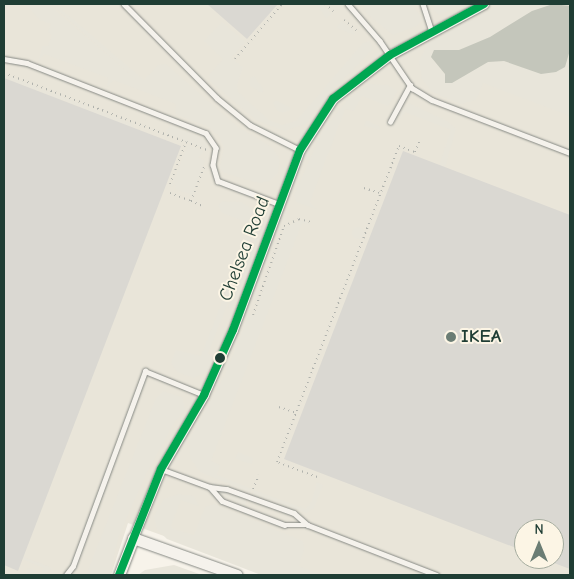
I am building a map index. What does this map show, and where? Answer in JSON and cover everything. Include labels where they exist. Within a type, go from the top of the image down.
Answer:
[{"type":"street","name":"Chelsea Road","points":[[118,575],[161,469],[204,395],[233,330],[300,150],[334,99],[390,54],[484,4]]},
{"type":"street","points":[[133,538],[237,575]]},
{"type":"lane","points":[[124,4],[217,98],[250,126],[300,150]]},
{"type":"lane","points":[[348,4],[390,54],[410,85],[432,100],[570,153]]},
{"type":"lane","points":[[424,4],[432,31]]},
{"type":"lane","points":[[4,59],[27,63],[206,133],[216,148],[213,165],[218,181],[281,204]]},
{"type":"lane","points":[[390,122],[410,85]]},
{"type":"lane","points":[[66,575],[73,566],[145,371],[204,395]]},
{"type":"lane","points":[[161,469],[210,487],[227,488],[294,514],[308,525],[437,575]]},
{"type":"lane","points":[[210,487],[222,500],[285,525],[308,525]]},
{"type":"path","points":[[235,59],[282,4]]},
{"type":"path","points":[[325,4],[333,11]]},
{"type":"path","points":[[344,20],[356,30]]},
{"type":"path","points":[[4,73],[209,151],[209,155]]},
{"type":"path","points":[[170,184],[186,142]]},
{"type":"path","points":[[317,477],[277,462],[398,146],[415,152],[419,142]]},
{"type":"path","points":[[191,201],[205,164]]},
{"type":"path","points":[[364,188],[380,194]]},
{"type":"path","points":[[170,193],[203,206]]},
{"type":"path","points":[[253,315],[284,226],[299,219],[310,222]]},
{"type":"path","points":[[279,407],[296,413]]},
{"type":"path","points":[[253,489],[259,475]]},
{"type":"shaded area","points":[[4,4],[570,4],[570,575],[272,575],[128,523],[111,575],[4,575]]},
{"type":"shaded area","points":[[25,4],[48,4],[141,84],[51,4],[55,4],[144,80],[158,65],[166,64],[238,127],[273,148],[280,160],[278,173],[270,181],[258,183],[224,173],[220,168],[224,148],[219,136],[209,127],[175,114],[176,104],[113,80],[107,88],[108,78],[44,54],[38,62],[42,46],[48,46],[52,35],[48,32],[51,24],[40,20]]},
{"type":"shaded area","points":[[316,4],[323,4],[332,14],[326,18]]},
{"type":"shaded area","points":[[363,4],[413,4],[422,20],[417,26],[393,35],[367,14]]},
{"type":"shaded area","points":[[434,4],[463,4],[439,15],[434,11]]},
{"type":"shaded area","points":[[502,4],[553,4],[532,11],[490,37],[459,50],[435,50],[431,57],[452,83],[488,62],[504,61],[541,74],[565,67],[570,50],[570,116],[483,83],[476,100],[461,104],[432,92],[422,79],[419,62],[428,43]]},
{"type":"shaded area","points":[[553,4],[570,6],[570,50],[565,67],[556,72],[541,74],[504,61],[488,62],[452,83],[445,83],[445,74],[431,57],[434,50],[459,50],[490,37],[532,11]]},
{"type":"shaded area","points":[[341,21],[353,29],[355,35],[337,28]]},
{"type":"shaded area","points":[[222,22],[245,42],[231,58],[243,67],[237,85],[238,92],[269,120],[282,125],[296,121],[363,43],[370,41],[373,49],[327,96],[306,124],[284,131],[256,120],[210,81],[209,75],[223,59],[204,41]]},
{"type":"shaded area","points":[[4,74],[39,88],[38,91],[4,78]]},
{"type":"shaded area","points":[[254,76],[264,90],[262,93],[250,86],[250,78]]},
{"type":"shaded area","points":[[370,84],[387,85],[398,91],[388,106],[362,96],[354,111],[345,109],[310,202],[317,209],[296,202],[294,195],[322,132],[349,98]]},
{"type":"shaded area","points":[[42,89],[87,106],[86,109],[41,92]]},
{"type":"shaded area","points":[[276,100],[290,107],[290,110],[283,113],[278,111],[273,104]]},
{"type":"shaded area","points":[[409,103],[447,121],[456,129],[445,167],[439,165],[451,130],[405,112],[399,120],[401,111]]},
{"type":"shaded area","points":[[89,107],[134,124],[132,128],[88,111]]},
{"type":"shaded area","points":[[366,120],[379,126],[380,130],[364,126]]},
{"type":"shaded area","points":[[170,125],[204,139],[210,151],[165,133]]},
{"type":"shaded area","points":[[188,145],[204,151],[198,157],[204,160],[208,152],[192,195],[175,189],[176,184],[171,187]]},
{"type":"shaded area","points":[[222,201],[241,202],[253,210],[259,228],[256,247],[252,233],[254,225],[222,213],[218,206]]},
{"type":"shaded area","points":[[301,220],[311,224],[302,223],[211,461],[220,465],[217,475],[252,489],[251,493],[200,472],[190,458],[189,440],[225,375],[249,314],[254,316],[285,227]]},
{"type":"shaded area","points":[[358,227],[364,233],[358,239],[352,233]]},
{"type":"shaded area","points":[[249,232],[252,241],[208,354],[213,357],[207,372],[194,378],[177,372],[171,363],[176,350],[201,356]]},
{"type":"shaded area","points":[[252,249],[254,249],[232,309],[228,308]]},
{"type":"shaded area","points":[[163,391],[182,397],[185,410],[174,423],[146,474],[119,536],[109,575],[86,575],[156,398]]},
{"type":"shaded area","points":[[238,452],[253,458],[252,464],[235,459]]},
{"type":"shaded area","points":[[317,482],[323,485],[314,508],[307,513],[253,494],[254,490],[306,509],[312,501]]},
{"type":"shaded area","points":[[222,491],[247,500],[245,505],[218,494]]},
{"type":"shaded area","points":[[179,494],[194,496],[199,506],[181,500],[171,525],[173,529],[194,535],[205,507],[214,504],[303,541],[304,549],[299,566],[322,575],[261,575],[167,539],[157,529],[154,516],[164,499]]},
{"type":"shaded area","points":[[23,557],[52,569],[43,575],[25,575],[28,568],[42,573],[44,568],[22,559]]},
{"type":"shaded area","points":[[174,565],[202,575],[138,575],[145,570]]},
{"type":"building","points":[[207,4],[278,4],[247,39]]},
{"type":"building","points":[[4,78],[181,146],[18,571],[4,565]]},
{"type":"building","name":"IKEA","points":[[403,151],[570,215],[570,569],[564,567],[564,519],[514,519],[514,547],[284,459]]},
{"type":"transit line","points":[[119,575],[161,469],[204,395],[233,330],[300,150],[333,99],[390,55],[484,4]]},
{"type":"place","name":"IKEA","points":[[451,337]]}]
